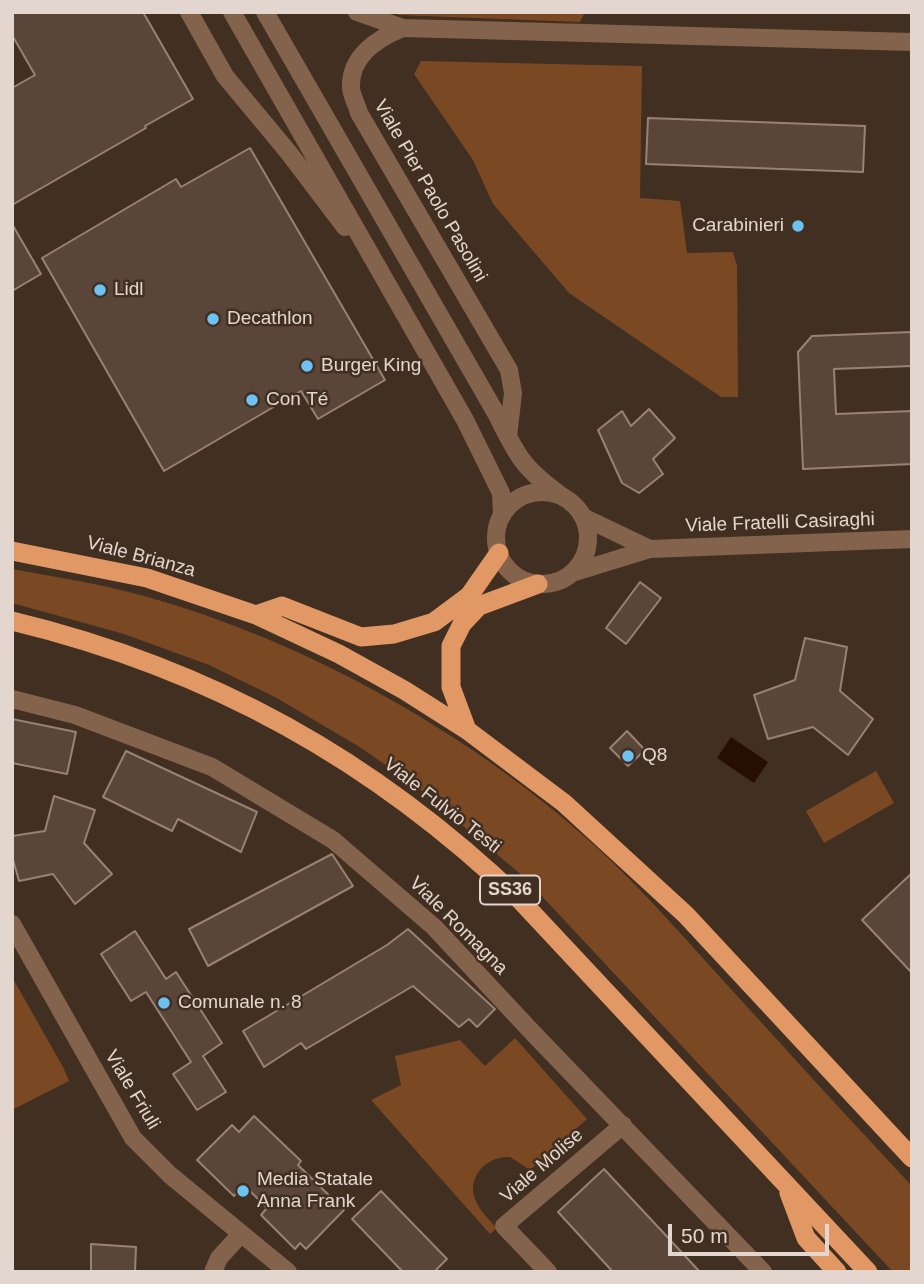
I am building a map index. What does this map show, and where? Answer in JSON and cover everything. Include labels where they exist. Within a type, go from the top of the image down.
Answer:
[{"type":"highway","name":"Viale Brianza","points":[[12,551],[147,578],[256,615]]},
{"type":"highway","points":[[256,615],[282,606],[361,637],[394,634],[434,622],[470,596],[499,553]]},
{"type":"highway","points":[[467,730],[451,687],[451,646],[462,624],[479,606],[538,584]]},
{"type":"highway","points":[[256,615],[350,660],[404,690],[467,730],[564,803],[686,915],[912,1158]]},
{"type":"highway","name":"Viale Fulvio Testi","points":[[12,621],[127,653],[193,679],[274,718],[419,811],[474,856],[521,901],[868,1272]]},
{"type":"highway","points":[[785,1182],[806,1238],[837,1272]]},
{"type":"street","points":[[189,12],[225,76],[289,153],[381,273]]},
{"type":"street","points":[[232,12],[465,419],[501,493],[502,515],[496,534],[499,553],[508,568],[521,579],[538,584],[556,582],[572,573],[582,562],[587,547],[587,531],[583,517],[574,505],[534,476],[515,453],[265,12]]},
{"type":"street","points":[[357,12],[403,29],[912,42]]},
{"type":"street","name":"Viale Pier Paolo Pasolini","points":[[403,29],[385,35],[368,47],[355,68],[351,87],[359,113],[509,370],[513,393],[508,437]]},
{"type":"street","points":[[502,515],[513,502],[528,494],[546,492],[563,497]]},
{"type":"street","name":"Viale Fratelli Casiraghi","points":[[583,517],[650,550]]},
{"type":"street","name":"Viale Fratelli Casiraghi","points":[[572,573],[650,550],[912,538]]},
{"type":"street","name":"Viale Romagna","points":[[12,699],[75,715],[212,767],[332,840],[434,927],[763,1272]]},
{"type":"street","name":"Viale Friuli","points":[[12,924],[133,1138],[170,1175],[288,1272]]},
{"type":"street","name":"Viale Molise","points":[[548,1272],[504,1226],[623,1125]]},
{"type":"street","points":[[213,1272],[219,1258],[241,1234]]},
{"type":"shaded area","points":[[390,12],[585,12],[580,22],[399,15]]},
{"type":"shaded area","points":[[421,61],[642,66],[640,198],[680,201],[687,253],[733,252],[737,266],[738,397],[721,397],[569,293],[493,204],[473,160],[414,74]]},
{"type":"shaded area","points":[[12,569],[144,596],[269,640],[390,699],[449,734],[557,813],[606,856],[653,904],[912,1186],[912,1272],[893,1272],[524,877],[412,783],[358,746],[275,697],[209,665],[124,634],[12,603]]},
{"type":"shaded area","points":[[731,737],[768,762],[754,783],[717,758]]},
{"type":"shaded area","points":[[876,771],[894,803],[824,843],[806,811]]},
{"type":"shaded area","points":[[12,977],[69,1081],[12,1110]]},
{"type":"shaded area","points":[[515,1038],[587,1119],[530,1170],[510,1157],[501,1157],[480,1170],[473,1184],[473,1192],[480,1208],[497,1228],[490,1234],[371,1100],[401,1085],[395,1056],[460,1040],[485,1066]]},
{"type":"building","points":[[12,12],[143,12],[193,99],[12,205],[12,88],[35,75],[12,35]]},
{"type":"building","points":[[648,118],[865,126],[863,172],[646,164]]},
{"type":"building","name":"Decathlon","points":[[250,148],[385,380],[318,419],[301,391],[164,471],[42,258],[176,179],[181,187]]},
{"type":"building","points":[[12,224],[41,274],[12,291]]},
{"type":"building","points":[[912,332],[912,366],[834,369],[836,414],[912,411],[912,464],[803,469],[798,352],[812,336]]},
{"type":"building","points":[[649,409],[675,438],[653,459],[663,474],[639,493],[622,483],[598,430],[622,411],[631,426]]},
{"type":"building","points":[[640,582],[661,598],[626,644],[606,628]]},
{"type":"building","points":[[805,638],[847,647],[840,691],[873,719],[848,755],[813,727],[768,739],[754,695],[795,680]]},
{"type":"building","points":[[12,719],[76,732],[67,774],[12,763]]},
{"type":"building","points":[[627,731],[645,750],[628,766],[610,748]]},
{"type":"building","points":[[126,751],[257,812],[241,852],[178,819],[172,831],[103,797]]},
{"type":"building","points":[[54,796],[95,810],[84,843],[112,874],[75,904],[53,874],[19,881],[12,856],[12,836],[45,831]]},
{"type":"building","points":[[332,854],[353,886],[208,966],[189,929]]},
{"type":"building","points":[[912,873],[912,973],[862,920]]},
{"type":"building","points":[[408,929],[495,1009],[477,1027],[469,1019],[459,1027],[413,986],[306,1049],[301,1043],[264,1067],[243,1031],[387,945]]},
{"type":"building","points":[[135,931],[166,979],[176,972],[222,1043],[203,1056],[226,1092],[197,1110],[173,1074],[191,1062],[146,992],[131,1001],[101,954]]},
{"type":"building","points":[[254,1116],[301,1161],[298,1165],[344,1210],[306,1249],[300,1243],[295,1249],[261,1215],[267,1208],[244,1185],[234,1196],[197,1160],[232,1125],[239,1132]]},
{"type":"building","points":[[604,1169],[700,1272],[613,1272],[558,1212]]},
{"type":"building","points":[[381,1191],[447,1259],[434,1272],[403,1272],[352,1219]]},
{"type":"building","points":[[91,1244],[136,1247],[135,1272],[91,1272]]},
{"type":"place","name":"Carabinieri","points":[[798,226]]},
{"type":"place","name":"Lidl","points":[[100,290]]},
{"type":"place","name":"Decathlon","points":[[213,319]]},
{"type":"place","name":"Burger King","points":[[307,366]]},
{"type":"place","name":"Con Té","points":[[252,400]]},
{"type":"place","name":"Q8","points":[[628,756]]},
{"type":"place","name":"Comunale n. 8","points":[[164,1003]]},
{"type":"place","name":"Media Statale Anna Frank","points":[[243,1191]]}]
